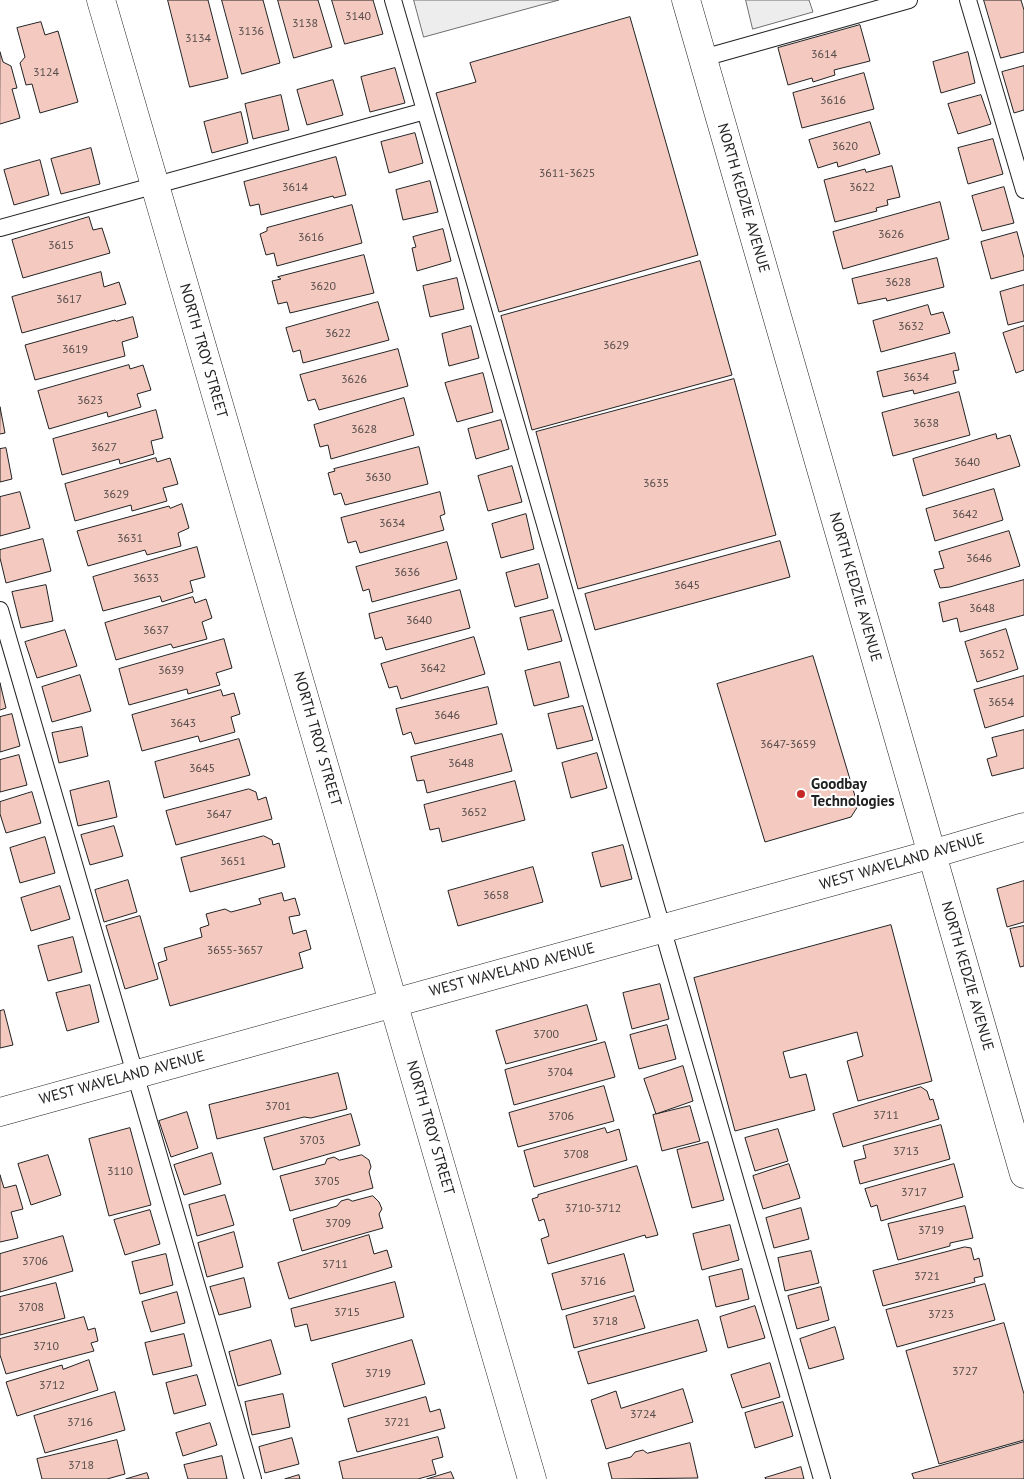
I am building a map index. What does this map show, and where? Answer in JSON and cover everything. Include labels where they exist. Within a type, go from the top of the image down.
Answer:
[{"type":"street","name":"NORTH TROY STREET","points":[[101,0],[532,1479]]},
{"type":"street","name":"NORTH KEDZIE AVENUE","points":[[686,0],[1024,1174]]},
{"type":"street","name":"WEST WAVELAND AVENUE","points":[[0,1112],[1024,827]]},
{"type":"lane","points":[[393,0],[822,1479]]},
{"type":"lane","points":[[703,58],[909,0]]},
{"type":"lane","points":[[968,0],[1024,190]]},
{"type":"lane","points":[[0,228],[425,111]]},
{"type":"lane","points":[[0,610],[252,1479]]},
{"type":"shaded area","points":[[414,0],[559,0],[424,37]]},
{"type":"shaded area","points":[[746,0],[809,0],[813,12],[753,29]]},
{"type":"building","points":[[168,0],[208,0],[228,78],[190,87]]},
{"type":"building","points":[[222,0],[263,0],[280,63],[242,74]]},
{"type":"building","points":[[278,0],[318,0],[332,47],[294,58]]},
{"type":"building","points":[[332,0],[373,0],[383,34],[345,44]]},
{"type":"building","points":[[984,0],[1021,0],[1024,10],[1024,52],[1001,58]]},
{"type":"building","points":[[630,17],[698,255],[499,312],[436,93],[476,82],[470,63]]},
{"type":"building","points":[[41,22],[45,35],[58,31],[78,102],[40,113],[32,84],[26,85],[20,63],[25,57],[17,28]]},
{"type":"building","points":[[860,25],[870,61],[834,70],[835,75],[813,82],[812,78],[788,85],[778,48]]},
{"type":"building","points":[[0,52],[3,62],[11,66],[17,88],[12,89],[20,118],[0,124]]},
{"type":"building","points":[[968,52],[975,83],[941,93],[933,62]]},
{"type":"building","points":[[1024,66],[1024,110],[1014,113],[1002,72]]},
{"type":"building","points":[[395,68],[405,103],[370,112],[361,77]]},
{"type":"building","points":[[864,73],[874,109],[802,128],[793,93]]},
{"type":"building","points":[[333,80],[343,115],[307,125],[297,90]]},
{"type":"building","points":[[281,95],[289,130],[253,139],[245,104]]},
{"type":"building","points":[[981,95],[991,124],[958,134],[948,104]]},
{"type":"building","points":[[241,112],[248,143],[212,153],[204,122]]},
{"type":"building","points":[[870,122],[880,154],[838,167],[837,162],[818,168],[809,140]]},
{"type":"building","points":[[415,133],[423,163],[389,173],[381,142]]},
{"type":"building","points":[[993,139],[1003,174],[968,184],[958,148]]},
{"type":"building","points":[[91,148],[100,184],[61,194],[51,159]]},
{"type":"building","points":[[336,157],[346,195],[334,198],[333,196],[261,215],[259,204],[250,206],[244,182]]},
{"type":"building","points":[[40,160],[49,195],[14,205],[4,170]]},
{"type":"building","points":[[892,166],[900,197],[887,200],[888,205],[876,208],[877,211],[835,222],[824,180],[865,169],[866,172]]},
{"type":"building","points":[[430,181],[438,212],[403,220],[396,190]]},
{"type":"building","points":[[1004,187],[1014,223],[982,231],[972,196]]},
{"type":"building","points":[[940,202],[949,239],[843,269],[833,232]]},
{"type":"building","points":[[352,205],[362,243],[277,266],[274,253],[266,255],[260,234],[267,231],[267,228]]},
{"type":"building","points":[[89,217],[93,230],[102,228],[110,253],[23,278],[12,240]]},
{"type":"building","points":[[443,229],[451,261],[417,271],[412,248],[416,247],[413,237]]},
{"type":"building","points":[[1017,232],[1024,258],[1024,270],[991,279],[981,242]]},
{"type":"building","points":[[364,255],[374,293],[290,313],[287,302],[278,304],[272,281],[281,279],[278,277]]},
{"type":"building","points":[[937,258],[944,287],[887,301],[886,298],[858,304],[852,279]]},
{"type":"building","points":[[700,261],[732,375],[532,430],[501,316]]},
{"type":"building","points":[[101,272],[104,287],[119,282],[126,304],[22,333],[12,297]]},
{"type":"building","points":[[457,278],[464,309],[430,317],[423,286]]},
{"type":"building","points":[[1024,285],[1024,321],[1008,325],[1000,292]]},
{"type":"building","points":[[378,302],[389,340],[303,363],[300,350],[293,352],[286,328]]},
{"type":"building","points":[[928,305],[931,315],[943,312],[950,333],[881,352],[873,321]]},
{"type":"building","points":[[133,317],[138,337],[122,342],[125,356],[35,380],[25,345],[115,320]]},
{"type":"building","points":[[471,326],[479,358],[449,366],[442,334]]},
{"type":"building","points":[[1024,326],[1024,370],[1016,373],[1003,333]]},
{"type":"building","points":[[398,349],[408,386],[319,410],[315,399],[308,401],[300,375]]},
{"type":"building","points":[[955,353],[959,370],[953,371],[956,383],[914,394],[913,390],[883,397],[877,372]]},
{"type":"building","points":[[129,365],[130,369],[143,365],[151,390],[137,394],[141,407],[108,417],[107,412],[49,429],[38,391]]},
{"type":"building","points":[[483,373],[493,412],[457,422],[445,383]]},
{"type":"building","points":[[734,379],[776,535],[578,589],[536,432]]},
{"type":"building","points":[[959,392],[970,435],[893,456],[882,413]]},
{"type":"building","points":[[404,398],[414,435],[331,459],[328,445],[320,447],[314,425]]},
{"type":"building","points":[[0,407],[5,433],[0,434]]},
{"type":"building","points":[[156,410],[163,438],[151,441],[154,454],[120,464],[119,459],[62,475],[53,439]]},
{"type":"building","points":[[501,420],[509,449],[476,459],[468,429]]},
{"type":"building","points":[[996,434],[997,439],[1010,435],[1020,466],[923,496],[913,459]]},
{"type":"building","points":[[419,447],[428,484],[345,505],[341,493],[334,495],[328,473],[335,471],[334,469]]},
{"type":"building","points":[[6,448],[12,479],[0,482],[0,449]]},
{"type":"building","points":[[156,458],[157,462],[170,458],[178,484],[163,488],[167,501],[132,511],[131,505],[75,521],[65,484]]},
{"type":"building","points":[[512,466],[522,502],[488,511],[478,476]]},
{"type":"building","points":[[994,489],[1003,520],[935,541],[926,509]]},
{"type":"building","points":[[20,492],[30,528],[0,536],[0,497]]},
{"type":"building","points":[[440,492],[445,514],[440,516],[444,530],[360,553],[356,541],[348,543],[341,518]]},
{"type":"building","points":[[182,504],[189,528],[178,533],[181,546],[147,555],[145,550],[88,566],[77,531]]},
{"type":"building","points":[[526,514],[534,549],[501,558],[492,524]]},
{"type":"building","points":[[1009,531],[1020,566],[950,587],[940,588],[934,570],[944,568],[939,552]]},
{"type":"building","points":[[43,539],[51,571],[6,583],[0,550]]},
{"type":"building","points":[[780,541],[790,577],[595,630],[585,594]]},
{"type":"building","points":[[447,542],[457,579],[372,602],[369,589],[363,591],[356,567]]},
{"type":"building","points":[[197,547],[205,577],[190,581],[193,592],[162,602],[160,596],[103,611],[93,577]]},
{"type":"building","points":[[539,564],[548,598],[515,607],[506,573]]},
{"type":"building","points":[[1024,580],[1024,615],[960,632],[957,618],[943,622],[939,603]]},
{"type":"building","points":[[46,585],[53,621],[21,628],[12,592]]},
{"type":"building","points":[[460,590],[470,628],[386,650],[382,637],[375,639],[369,614]]},
{"type":"building","points":[[193,597],[195,603],[206,599],[212,618],[202,622],[207,639],[173,648],[171,644],[116,660],[105,623]]},
{"type":"building","points":[[553,610],[562,641],[528,650],[520,618]]},
{"type":"building","points":[[1006,629],[1018,669],[977,682],[965,642]]},
{"type":"building","points":[[65,630],[77,666],[37,678],[25,642]]},
{"type":"building","points":[[474,637],[485,674],[401,699],[397,686],[389,688],[381,664]]},
{"type":"building","points":[[224,639],[232,668],[216,673],[220,685],[188,694],[187,689],[129,705],[119,669]]},
{"type":"building","points":[[813,656],[858,806],[851,817],[765,842],[717,684]]},
{"type":"building","points":[[560,662],[569,697],[534,706],[525,671]]},
{"type":"building","points":[[80,675],[91,711],[52,722],[42,687]]},
{"type":"building","points":[[1024,676],[1024,716],[985,728],[974,690]]},
{"type":"building","points":[[0,683],[6,708],[0,710]]},
{"type":"building","points":[[488,687],[497,724],[415,744],[411,732],[403,735],[396,709]]},
{"type":"building","points":[[221,690],[223,696],[234,693],[240,714],[231,717],[235,732],[200,742],[198,736],[142,751],[132,715]]},
{"type":"building","points":[[583,706],[593,740],[557,749],[548,714]]},
{"type":"building","points":[[12,714],[20,746],[0,752],[0,717]]},
{"type":"building","points":[[82,727],[88,756],[59,763],[52,733]]},
{"type":"building","points":[[1024,730],[1024,768],[992,776],[987,759],[997,756],[992,738]]},
{"type":"building","points":[[502,734],[512,771],[427,793],[424,780],[417,781],[411,757]]},
{"type":"building","points":[[239,739],[250,775],[164,798],[155,762]]},
{"type":"building","points":[[597,753],[607,788],[571,798],[562,763]]},
{"type":"building","points":[[19,755],[27,785],[0,792],[0,760]]},
{"type":"building","points":[[109,781],[117,817],[78,826],[70,791]]},
{"type":"building","points":[[515,781],[525,820],[442,842],[439,828],[430,830],[424,805]]},
{"type":"building","points":[[249,789],[256,792],[258,800],[266,797],[272,819],[176,845],[166,811]]},
{"type":"building","points":[[32,792],[41,823],[6,833],[0,814],[0,802]]},
{"type":"building","points":[[114,826],[123,856],[90,865],[81,835]]},
{"type":"building","points":[[264,836],[272,840],[273,845],[279,843],[285,867],[190,892],[181,858]]},
{"type":"building","points":[[45,837],[55,873],[20,883],[10,848]]},
{"type":"building","points":[[623,845],[632,879],[601,887],[592,853]]},
{"type":"building","points":[[533,867],[543,902],[458,926],[448,891]]},
{"type":"building","points":[[128,880],[137,912],[104,922],[95,890]]},
{"type":"building","points":[[1024,881],[1024,922],[1007,927],[997,889]]},
{"type":"building","points":[[60,886],[70,919],[31,931],[21,898]]},
{"type":"building","points":[[282,893],[284,901],[295,898],[300,915],[289,917],[293,934],[306,930],[311,949],[299,953],[303,968],[170,1006],[158,963],[167,960],[164,948],[202,937],[200,928],[209,925],[206,914],[225,909],[231,912],[261,904],[259,899]]},
{"type":"building","points":[[140,916],[158,979],[125,989],[106,926]]},
{"type":"building","points":[[891,925],[932,1081],[858,1101],[847,1061],[863,1056],[857,1032],[783,1052],[790,1078],[806,1074],[815,1110],[735,1131],[694,978]]},
{"type":"building","points":[[1024,926],[1024,966],[1020,967],[1010,929]]},
{"type":"building","points":[[73,937],[82,972],[48,981],[38,946]]},
{"type":"building","points":[[660,984],[669,1019],[632,1029],[623,993]]},
{"type":"building","points":[[90,985],[99,1022],[67,1031],[56,993]]},
{"type":"building","points":[[587,1005],[597,1040],[506,1064],[496,1031]]},
{"type":"building","points":[[4,1010],[13,1045],[0,1048],[0,1011]]},
{"type":"building","points":[[667,1025],[676,1059],[639,1069],[630,1035]]},
{"type":"building","points":[[605,1042],[615,1077],[514,1105],[505,1070]]},
{"type":"building","points":[[683,1066],[693,1101],[656,1114],[644,1079]]},
{"type":"building","points":[[338,1073],[347,1109],[311,1118],[304,1117],[217,1139],[209,1105]]},
{"type":"building","points":[[604,1086],[614,1121],[518,1147],[509,1113]]},
{"type":"building","points":[[921,1087],[927,1091],[930,1100],[933,1099],[939,1119],[843,1147],[833,1114]]},
{"type":"building","points":[[690,1106],[700,1141],[662,1151],[653,1115]]},
{"type":"building","points":[[187,1112],[198,1148],[171,1157],[159,1121]]},
{"type":"building","points":[[351,1114],[360,1145],[273,1170],[264,1138]]},
{"type":"building","points":[[941,1125],[950,1159],[860,1184],[854,1161],[866,1158],[863,1146]]},
{"type":"building","points":[[130,1128],[151,1205],[109,1216],[89,1139]]},
{"type":"building","points":[[605,1128],[607,1133],[619,1129],[627,1160],[534,1187],[524,1151]]},
{"type":"building","points":[[778,1129],[788,1161],[755,1171],[745,1138]]},
{"type":"building","points":[[708,1142],[724,1200],[692,1208],[677,1150]]},
{"type":"building","points":[[212,1153],[221,1184],[184,1195],[174,1165]]},
{"type":"building","points":[[48,1155],[61,1195],[31,1205],[18,1164]]},
{"type":"building","points":[[362,1155],[369,1160],[371,1167],[369,1172],[373,1188],[290,1211],[280,1176],[325,1164],[327,1159],[334,1157],[339,1160]]},
{"type":"building","points":[[789,1164],[800,1198],[763,1209],[753,1176]]},
{"type":"building","points":[[954,1164],[963,1197],[881,1221],[877,1205],[871,1207],[865,1189]]},
{"type":"building","points":[[637,1166],[658,1235],[646,1238],[645,1235],[548,1264],[541,1239],[549,1236],[544,1219],[539,1221],[532,1199],[538,1197],[538,1195]]},
{"type":"building","points":[[0,1175],[4,1188],[16,1185],[23,1209],[11,1212],[18,1238],[0,1242]]},
{"type":"building","points":[[225,1195],[234,1225],[197,1236],[189,1205]]},
{"type":"building","points":[[373,1196],[379,1202],[382,1209],[379,1214],[383,1228],[302,1251],[293,1219],[337,1206],[341,1201],[348,1199],[352,1201]]},
{"type":"building","points":[[965,1206],[973,1238],[950,1243],[950,1246],[898,1260],[888,1224]]},
{"type":"building","points":[[801,1208],[809,1239],[774,1248],[766,1218]]},
{"type":"building","points":[[150,1210],[160,1244],[125,1255],[114,1220]]},
{"type":"building","points":[[730,1225],[739,1260],[702,1270],[693,1234]]},
{"type":"building","points":[[234,1232],[243,1267],[207,1277],[198,1243]]},
{"type":"building","points":[[369,1235],[374,1254],[387,1250],[392,1267],[289,1299],[278,1263]]},
{"type":"building","points":[[63,1236],[73,1271],[0,1292],[0,1254]]},
{"type":"building","points":[[965,1247],[971,1248],[974,1260],[979,1258],[983,1276],[974,1278],[975,1282],[883,1306],[873,1271]]},
{"type":"building","points":[[811,1251],[819,1283],[785,1291],[778,1258]]},
{"type":"building","points":[[166,1254],[173,1285],[140,1294],[132,1262]]},
{"type":"building","points":[[624,1254],[634,1291],[562,1310],[552,1274]]},
{"type":"building","points":[[742,1269],[749,1299],[716,1307],[709,1277]]},
{"type":"building","points":[[244,1278],[251,1307],[219,1315],[210,1287]]},
{"type":"building","points":[[395,1282],[404,1317],[311,1341],[307,1324],[295,1327],[291,1309]]},
{"type":"building","points":[[56,1283],[65,1318],[0,1335],[0,1297]]},
{"type":"building","points":[[985,1284],[995,1320],[897,1347],[886,1310]]},
{"type":"building","points":[[821,1287],[829,1320],[797,1329],[788,1296]]},
{"type":"building","points":[[177,1292],[185,1323],[151,1332],[142,1302]]},
{"type":"building","points":[[635,1296],[645,1328],[574,1348],[566,1316]]},
{"type":"building","points":[[755,1306],[765,1338],[728,1348],[720,1317]]},
{"type":"building","points":[[84,1317],[88,1330],[95,1328],[98,1341],[91,1343],[94,1351],[6,1374],[0,1355],[0,1339]]},
{"type":"building","points":[[698,1320],[707,1351],[588,1384],[578,1352]]},
{"type":"building","points":[[1004,1323],[1024,1394],[1024,1440],[939,1464],[906,1351]]},
{"type":"building","points":[[835,1327],[844,1359],[809,1369],[800,1339]]},
{"type":"building","points":[[184,1334],[192,1366],[153,1375],[145,1343]]},
{"type":"building","points":[[271,1340],[281,1374],[238,1386],[229,1352]]},
{"type":"building","points":[[412,1340],[425,1384],[344,1407],[332,1364]]},
{"type":"building","points":[[89,1360],[98,1390],[17,1416],[6,1382],[62,1365],[63,1369]]},
{"type":"building","points":[[770,1363],[780,1397],[742,1408],[731,1375]]},
{"type":"building","points":[[197,1375],[206,1405],[174,1414],[166,1383]]},
{"type":"building","points":[[683,1389],[693,1422],[606,1449],[591,1400],[616,1391],[621,1408]]},
{"type":"building","points":[[115,1392],[125,1430],[45,1453],[34,1416]]},
{"type":"building","points":[[283,1394],[290,1427],[252,1435],[245,1402]]},
{"type":"building","points":[[426,1397],[430,1412],[440,1409],[445,1428],[357,1452],[348,1419]]},
{"type":"building","points":[[783,1402],[793,1436],[755,1448],[745,1413]]},
{"type":"building","points":[[210,1423],[217,1445],[183,1456],[176,1433]]},
{"type":"building","points":[[438,1437],[443,1457],[432,1460],[436,1474],[418,1479],[343,1479],[339,1462]]},
{"type":"building","points":[[292,1438],[299,1464],[265,1473],[259,1447]]},
{"type":"building","points":[[117,1440],[125,1474],[107,1479],[42,1479],[37,1459]]},
{"type":"building","points":[[1024,1442],[1024,1479],[914,1479],[912,1474]]},
{"type":"building","points":[[690,1443],[698,1478],[612,1479],[608,1463],[631,1457],[635,1452],[643,1450],[647,1453]]},
{"type":"building","points":[[222,1456],[227,1479],[188,1479],[184,1465]]},
{"type":"building","points":[[801,1467],[804,1479],[765,1478]]},
{"type":"building","points":[[451,1472],[454,1479],[427,1479]]},
{"type":"building","points":[[147,1473],[149,1479],[126,1479]]},
{"type":"building","points":[[299,1475],[300,1479],[285,1479]]},
{"type":"place","name":"Goodbay Technologies","points":[[801,794]]}]
